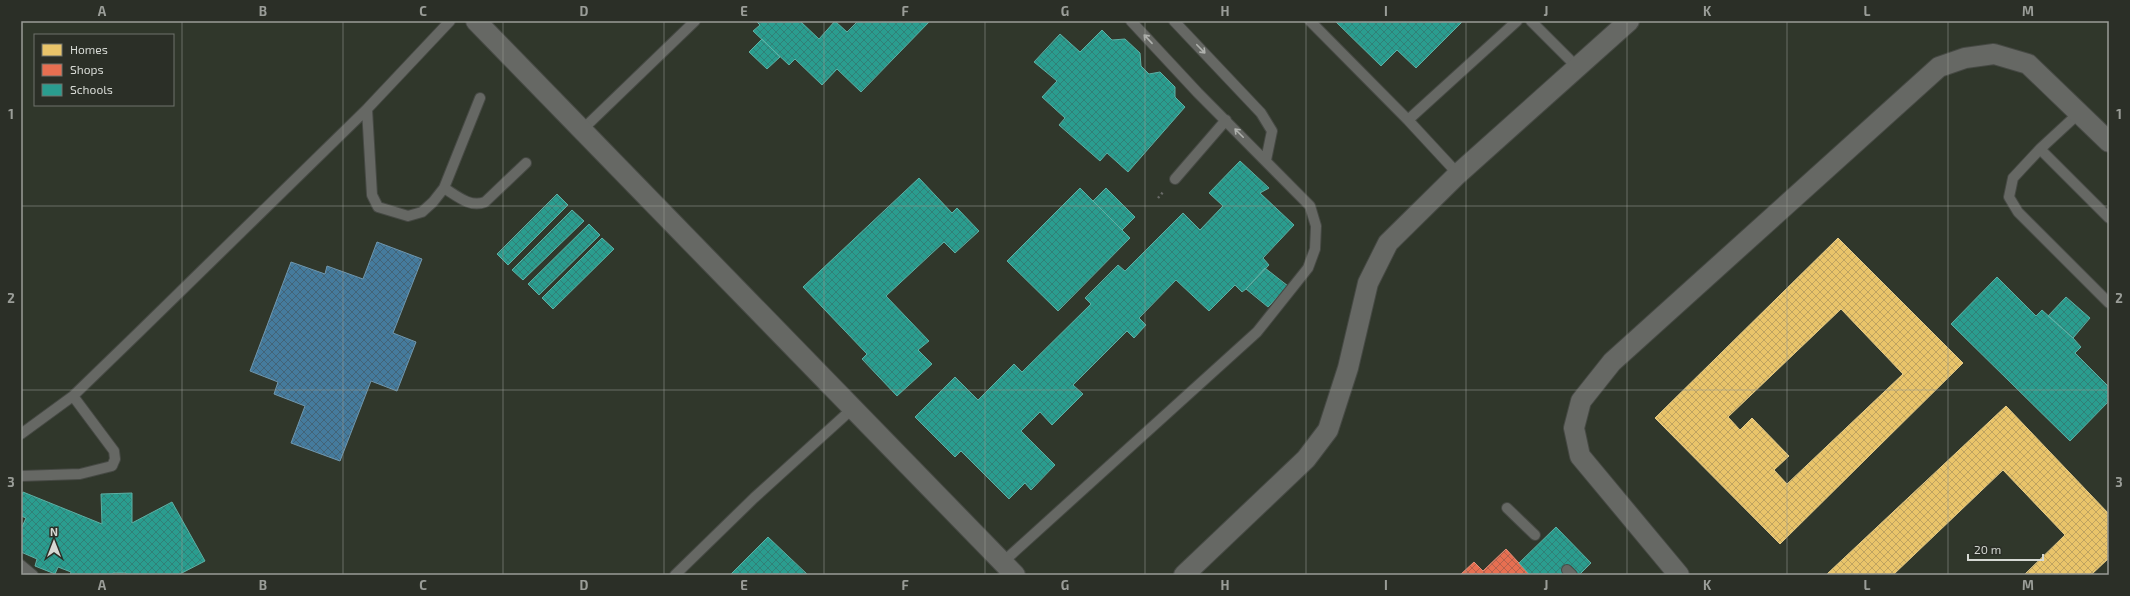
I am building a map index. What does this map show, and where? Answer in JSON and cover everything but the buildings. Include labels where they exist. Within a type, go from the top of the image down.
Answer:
[{"type":"street","points":[[476,21],[1009,569]]},
{"type":"street","points":[[1184,575],[1306,459],[1328,430],[1348,368],[1368,283],[1388,242],[1458,174],[1629,21]]},
{"type":"street","points":[[1679,575],[1580,456],[1574,428],[1581,401],[1612,362],[1939,67],[1965,58],[1994,54],[2028,64],[2109,142]]},
{"type":"lane","points":[[21,434],[73,396],[367,109],[450,21]]},
{"type":"lane","points":[[582,130],[695,21]]},
{"type":"lane","points":[[1009,569],[1257,332],[1308,268],[1315,249],[1316,226],[1310,206],[1131,21]]},
{"type":"lane","points":[[1174,21],[1261,113],[1272,132],[1266,160]]},
{"type":"lane","points":[[1310,21],[1408,120],[1458,174]]},
{"type":"lane","points":[[1408,120],[1517,21]]},
{"type":"lane","points":[[1531,21],[1577,67]]},
{"type":"lane","points":[[367,109],[372,195],[378,207],[408,216],[422,212],[433,202],[444,188],[480,98]]},
{"type":"lane","points":[[2079,113],[2040,148],[2012,178],[2009,197],[2018,212],[2109,302]]},
{"type":"lane","points":[[1175,179],[1226,120]]},
{"type":"lane","points":[[2040,148],[2109,218]]},
{"type":"lane","points":[[444,188],[470,203],[478,205],[485,202],[526,164]]},
{"type":"lane","points":[[21,476],[80,474],[99,471],[112,466],[115,459],[114,451],[73,396]]},
{"type":"lane","points":[[675,575],[754,498],[852,409]]},
{"type":"lane","points":[[1507,508],[1535,535]]},
{"type":"lane","points":[[21,565],[33,575]]},
{"type":"shaded area","points":[[21,21],[2109,21],[2109,575],[21,575]]}]
